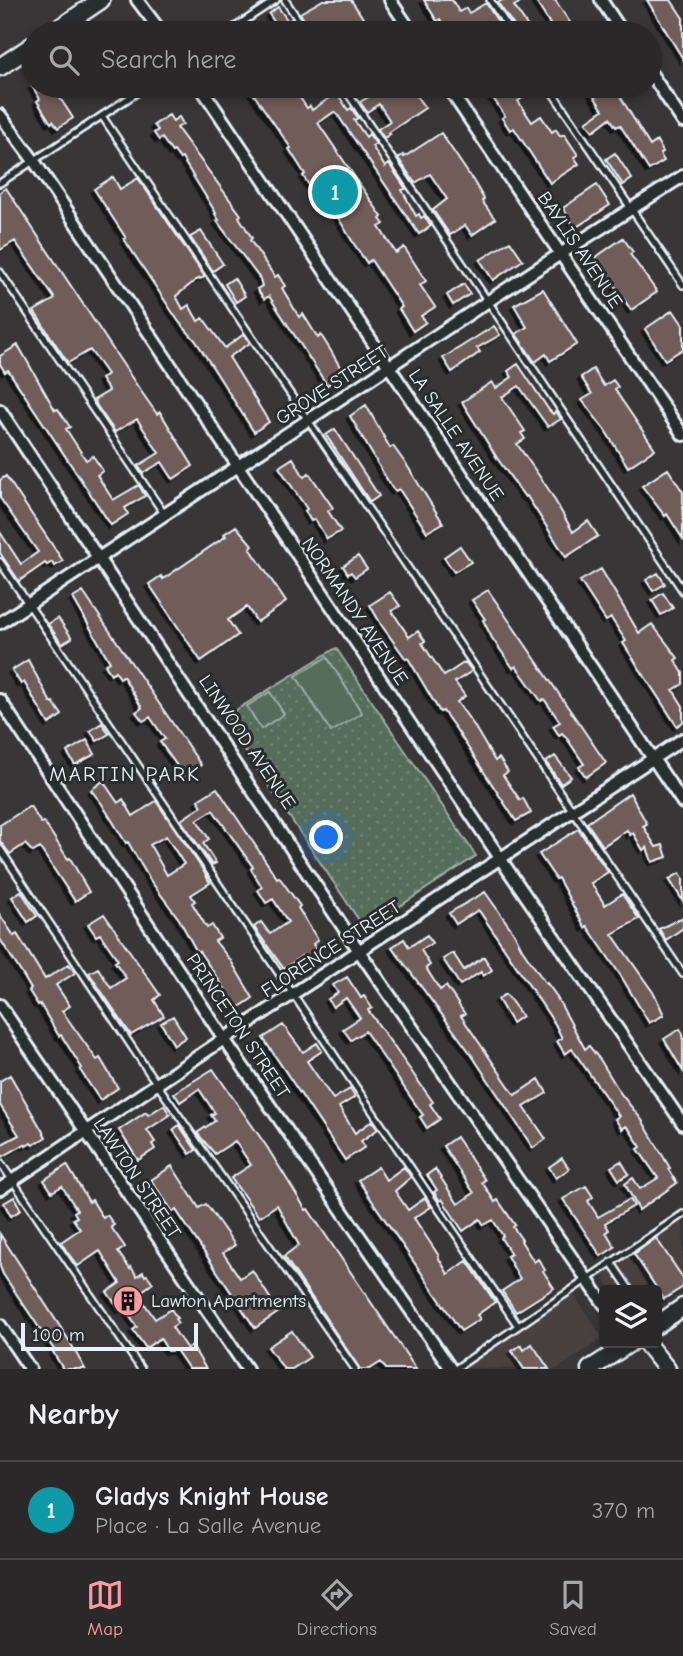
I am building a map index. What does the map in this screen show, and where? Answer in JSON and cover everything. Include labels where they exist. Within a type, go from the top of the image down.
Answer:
[{"type":"street","points":[[70,21],[101,0]]},
{"type":"street","points":[[137,0],[153,21]]},
{"type":"street","points":[[390,0],[404,21]]},
{"type":"street","points":[[601,0],[615,21]]},
{"type":"street","points":[[0,67],[21,54]]},
{"type":"street","points":[[662,90],[683,122]]},
{"type":"street","name":"LA SALLE AVENUE","points":[[208,98],[683,803]]},
{"type":"street","name":"BAYLIS AVENUE","points":[[455,98],[683,435]]},
{"type":"street","name":"NORMANDY AVENUE","points":[[0,115],[34,161],[501,859],[683,1124]]},
{"type":"street","name":"GROVE STREET","points":[[0,623],[683,176]]},
{"type":"street","name":"LINWOOD AVENUE","points":[[0,410],[359,951],[599,1296]]},
{"type":"street","name":"PRINCETON STREET","points":[[0,701],[224,1039],[453,1369]]},
{"type":"street","name":"FLORENCE STREET","points":[[0,1189],[224,1039],[683,740]]},
{"type":"street","name":"LAWTON STREET","points":[[0,1005],[247,1369]]},
{"type":"street","points":[[662,1322],[683,1307]]},
{"type":"street","points":[[0,1325],[30,1369]]},
{"type":"street","points":[[590,1369],[622,1348]]},
{"type":"street","points":[[650,1348],[667,1369]]},
{"type":"lane","points":[[244,21],[276,0]]},
{"type":"lane","points":[[285,0],[299,21]]},
{"type":"lane","points":[[490,0],[504,21]]},
{"type":"lane","points":[[0,183],[130,98]]},
{"type":"lane","points":[[351,98],[683,591]]},
{"type":"lane","points":[[556,98],[683,285]]},
{"type":"lane","points":[[102,116],[683,975]]},
{"type":"lane","points":[[0,272],[165,515]]},
{"type":"lane","points":[[0,562],[518,1326]]},
{"type":"lane","points":[[0,849],[157,1084],[355,1369]]},
{"type":"lane","points":[[0,1162],[141,1369]]},
{"type":"lane","points":[[453,1369],[683,1214]]},
{"type":"lane","points":[[611,1262],[627,1285]]},
{"type":"shaded area","points":[[683,1221],[683,1285],[662,1299],[662,1285],[609,1285],[602,1275]]},
{"type":"shaded area","points":[[573,1294],[599,1332],[599,1341],[557,1369],[464,1368]]},
{"type":"green space","points":[[336,648],[476,856],[365,929],[223,718]]},
{"type":"green space","points":[[327,657],[362,713],[331,732],[296,676]]},
{"type":"green space","points":[[270,692],[284,714],[261,729],[247,706]]},
{"type":"building","points":[[323,0],[351,0],[365,21],[305,21],[300,13]]},
{"type":"building","points":[[424,0],[452,0],[459,12],[466,8],[469,13],[486,3],[497,21],[440,19],[437,21]]},
{"type":"building","points":[[502,0],[524,0],[514,6],[524,21],[511,21],[498,3]]},
{"type":"building","points":[[535,0],[555,0],[569,21],[548,21]]},
{"type":"building","points":[[647,0],[671,0],[683,18],[683,59],[662,21]]},
{"type":"building","points":[[278,7],[288,21],[274,21],[269,14]]},
{"type":"building","points":[[60,98],[73,118],[58,128],[53,121],[51,123],[37,101]]},
{"type":"building","points":[[256,98],[300,98],[307,108],[310,106],[312,110],[330,98],[340,98],[348,110],[351,108],[358,118],[354,120],[366,137],[369,134],[376,144],[372,146],[385,167],[389,164],[406,189],[402,190],[416,216],[424,216],[431,226],[419,234],[337,114],[334,112],[318,123],[382,217],[380,219],[384,224],[379,227],[396,253],[404,247],[426,281],[420,285],[435,307],[421,316],[426,322],[413,331],[399,309],[402,307],[371,260],[367,263],[354,244],[316,181],[309,185],[303,176],[305,174],[289,149],[291,148]]},
{"type":"building","points":[[367,98],[418,98],[425,108],[384,138],[378,129],[390,121],[379,104],[367,112],[360,102]]},
{"type":"building","points":[[493,98],[523,98],[518,101],[532,122],[541,116],[552,132],[556,129],[560,136],[564,134],[578,155],[574,157],[579,164],[550,183],[514,128],[510,130],[502,118],[505,116]]},
{"type":"building","points":[[595,98],[621,98],[650,146],[657,141],[664,161],[649,170],[620,125],[616,127],[610,118],[593,131],[586,122],[603,110]]},
{"type":"building","points":[[169,115],[173,121],[179,117],[183,124],[177,128],[241,215],[239,217],[252,238],[250,240],[275,277],[278,275],[285,286],[282,288],[299,317],[303,314],[318,338],[321,335],[331,351],[344,374],[327,385],[269,296],[264,299],[257,289],[262,286],[260,279],[217,221],[219,220],[216,213],[182,158],[172,152],[162,138],[159,140],[154,133],[158,130],[154,125]]},
{"type":"building","points":[[441,133],[495,219],[472,235],[465,225],[450,235],[433,210],[447,199],[430,174],[415,183],[398,158],[403,155],[404,157]]},
{"type":"building","points":[[615,153],[632,179],[623,185],[606,159]]},
{"type":"building","points":[[113,177],[120,189],[138,178],[205,277],[196,280],[176,296],[183,309],[189,305],[198,321],[203,318],[225,348],[244,334],[250,343],[229,357],[269,422],[254,432],[196,341],[179,322],[124,239],[126,238],[94,189]]},
{"type":"building","points":[[597,185],[610,205],[575,228],[563,208]]},
{"type":"building","points":[[6,188],[138,387],[157,414],[160,412],[193,466],[173,479],[162,462],[143,473],[138,466],[159,453],[137,419],[115,432],[97,406],[94,400],[109,391],[101,379],[107,374],[90,350],[68,363],[34,311],[55,299],[15,241],[0,250],[0,192]]},
{"type":"building","points":[[201,231],[223,264],[213,271],[190,237]]},
{"type":"building","points":[[623,238],[633,252],[630,254],[657,292],[631,310],[596,257]]},
{"type":"building","points":[[510,241],[523,260],[493,280],[480,260]]},
{"type":"building","points":[[234,278],[245,296],[236,302],[225,284]]},
{"type":"building","points":[[464,284],[470,294],[453,305],[447,295]]},
{"type":"building","points":[[543,289],[577,344],[550,361],[546,354],[535,362],[516,334],[527,327],[514,305]]},
{"type":"building","points":[[673,310],[683,325],[683,349],[665,360],[645,329]]},
{"type":"building","points":[[494,326],[500,335],[477,348],[480,352],[452,372],[443,358]]},
{"type":"building","points":[[18,345],[55,410],[58,409],[70,427],[66,429],[86,460],[93,456],[103,471],[97,475],[113,500],[139,485],[145,496],[125,508],[128,514],[111,525],[8,370],[5,372],[0,364],[0,356]]},
{"type":"building","points":[[518,364],[549,410],[553,414],[556,411],[561,419],[548,427],[519,386],[502,397],[525,431],[521,433],[525,439],[517,444],[549,490],[573,532],[588,521],[598,536],[566,557],[527,496],[525,497],[497,458],[462,402],[492,382],[496,388],[512,377],[508,371]]},
{"type":"building","points":[[593,369],[604,386],[613,380],[618,387],[615,389],[619,396],[655,449],[628,467],[582,400],[592,394],[581,377]]},
{"type":"building","points":[[366,405],[390,448],[393,446],[408,467],[443,523],[427,532],[399,489],[395,491],[392,488],[350,416]]},
{"type":"building","points":[[335,429],[379,496],[370,502],[326,435]]},
{"type":"building","points":[[293,458],[304,477],[309,473],[333,508],[328,511],[341,531],[327,539],[315,519],[311,521],[305,511],[307,509],[279,467]]},
{"type":"building","points":[[668,469],[683,492],[683,539],[667,514],[665,516],[642,486]]},
{"type":"building","points":[[6,476],[63,561],[55,566],[52,562],[47,565],[45,563],[19,581],[0,553],[0,532],[21,564],[38,552],[0,498],[0,480]]},
{"type":"building","points":[[236,526],[253,546],[250,548],[286,602],[257,622],[247,607],[228,620],[238,635],[201,661],[149,584],[161,576],[163,579],[226,536],[224,534]]},
{"type":"building","points":[[460,546],[471,562],[454,572],[444,557]]},
{"type":"building","points":[[358,556],[367,569],[355,577],[351,572],[348,574],[343,566]]},
{"type":"building","points":[[601,569],[639,633],[652,624],[678,658],[675,660],[683,673],[683,684],[673,690],[683,706],[683,722],[677,726],[623,643],[626,641],[611,618],[606,621],[580,581]]},
{"type":"building","points":[[658,573],[665,584],[653,591],[646,580]]},
{"type":"building","points":[[488,590],[606,763],[586,777],[579,767],[584,764],[566,737],[562,733],[559,735],[553,726],[560,722],[516,666],[513,668],[492,638],[483,620],[485,619],[472,600]]},
{"type":"building","points":[[83,592],[201,765],[185,777],[160,742],[165,739],[150,717],[143,721],[136,712],[142,708],[123,676],[120,678],[115,671],[111,674],[105,665],[110,662],[73,598]]},
{"type":"building","points":[[390,592],[400,606],[392,611],[409,637],[418,631],[425,641],[422,643],[444,676],[465,662],[472,671],[455,682],[465,696],[457,702],[495,761],[499,758],[508,772],[503,775],[520,800],[523,798],[531,813],[516,821],[456,729],[443,711],[440,712],[408,658],[406,659],[382,626],[370,605]]},
{"type":"building","points":[[663,593],[673,608],[661,615],[652,600]]},
{"type":"building","points":[[58,618],[72,638],[62,644],[48,624]]},
{"type":"building","points":[[28,660],[51,703],[53,702],[62,715],[49,724],[24,682],[21,684],[12,670]]},
{"type":"building","points":[[102,723],[109,734],[97,741],[90,731]]},
{"type":"building","points":[[87,740],[95,754],[75,765],[67,752]]},
{"type":"building","points":[[555,756],[571,777],[561,784],[546,762]]},
{"type":"building","points":[[103,781],[118,803],[123,799],[133,816],[156,801],[210,883],[191,895],[195,901],[192,903],[207,928],[212,925],[220,938],[215,941],[231,961],[253,998],[238,1008],[199,951],[197,952],[179,919],[91,790]],"holes":[[[166,836],[184,864],[167,875],[150,845]]]},
{"type":"building","points":[[217,788],[277,878],[279,877],[300,906],[298,908],[318,940],[313,944],[319,954],[306,962],[302,956],[284,969],[254,927],[261,922],[270,934],[288,922],[273,899],[266,903],[258,890],[262,887],[251,869],[253,867],[213,810],[197,820],[209,839],[203,843],[216,863],[212,865],[181,820],[202,806],[198,800]]},
{"type":"building","points":[[630,793],[647,824],[643,826],[656,847],[663,845],[667,857],[652,862],[647,847],[643,850],[633,833],[630,835],[627,830],[603,846],[587,823]]},
{"type":"building","points":[[30,806],[68,859],[70,858],[89,892],[75,901],[40,848],[33,852],[25,844],[10,854],[0,841],[0,825]]},
{"type":"building","points":[[578,829],[608,872],[591,883],[605,905],[622,894],[639,919],[612,934],[655,995],[664,1015],[649,1023],[621,976],[587,926],[585,928],[558,878],[556,879],[539,854]]},
{"type":"building","points":[[680,873],[683,878],[683,901],[669,879]]},
{"type":"building","points":[[21,891],[37,916],[28,922],[12,897]]},
{"type":"building","points":[[485,892],[555,994],[585,1049],[589,1046],[601,1061],[621,1094],[642,1120],[670,1168],[668,1169],[677,1183],[639,1210],[625,1184],[633,1178],[640,1189],[658,1178],[638,1149],[641,1147],[626,1126],[622,1129],[615,1119],[619,1116],[572,1049],[565,1054],[557,1041],[562,1038],[555,1024],[480,912],[478,910],[456,924],[449,913]]},
{"type":"building","points":[[104,914],[160,995],[154,1000],[164,1016],[131,1035],[89,973],[98,968],[111,988],[126,978],[115,962],[118,960],[100,934],[96,936],[88,924]]},
{"type":"building","points":[[0,915],[14,936],[17,934],[45,979],[69,964],[75,973],[56,985],[70,1006],[62,1011],[97,1060],[100,1058],[118,1088],[100,1100],[61,1035],[59,1036],[29,991],[31,989],[0,939]]},
{"type":"building","points":[[683,917],[683,928],[666,940],[659,929]]},
{"type":"building","points":[[427,935],[432,943],[421,950],[430,965],[426,968],[440,990],[446,986],[465,1014],[461,1016],[515,1095],[539,1079],[547,1093],[524,1107],[546,1139],[533,1148],[471,1054],[392,947],[404,939],[409,947]]},
{"type":"building","points":[[453,953],[464,970],[484,957],[492,970],[483,976],[481,972],[460,985],[443,959]]},
{"type":"building","points":[[347,977],[361,998],[364,996],[372,1008],[368,1010],[433,1102],[430,1104],[440,1119],[427,1128],[420,1117],[423,1115],[365,1031],[351,1040],[343,1029],[360,1018],[346,998],[333,1007],[328,999],[338,993],[333,985]]},
{"type":"building","points":[[506,994],[522,1016],[512,1023],[498,999]]},
{"type":"building","points":[[173,1016],[186,1037],[174,1045],[161,1023]]},
{"type":"building","points":[[283,1025],[303,1052],[317,1043],[322,1051],[307,1061],[333,1099],[350,1089],[355,1097],[339,1107],[355,1133],[372,1121],[378,1129],[361,1141],[365,1147],[345,1160],[263,1038]]},
{"type":"building","points":[[680,1029],[683,1034],[683,1071],[664,1039]]},
{"type":"building","points":[[213,1069],[416,1369],[386,1369],[381,1362],[370,1369],[360,1369],[284,1256],[299,1245],[277,1205],[259,1217],[231,1178],[251,1165],[235,1141],[215,1154],[197,1133],[215,1121],[211,1115],[215,1113],[199,1089],[180,1102],[174,1093]]},
{"type":"building","points":[[10,1075],[46,1137],[33,1145],[25,1144],[2,1157],[0,1145],[19,1135],[0,1105],[0,1081]]},
{"type":"building","points":[[164,1105],[170,1115],[147,1130],[155,1142],[152,1144],[155,1149],[138,1160],[119,1130],[146,1112],[148,1115]]},
{"type":"building","points":[[179,1125],[196,1150],[190,1154],[173,1130]]},
{"type":"building","points":[[456,1137],[485,1180],[482,1182],[515,1225],[513,1227],[534,1262],[538,1259],[554,1288],[516,1312],[502,1291],[520,1279],[507,1256],[511,1254],[501,1238],[503,1236],[493,1220],[484,1225],[480,1219],[463,1231],[442,1199],[440,1201],[434,1192],[437,1190],[427,1175],[435,1169],[458,1204],[474,1193],[443,1146]]},
{"type":"building","points":[[562,1158],[569,1169],[556,1178],[549,1167]]},
{"type":"building","points":[[621,1161],[629,1174],[619,1180],[611,1167]]},
{"type":"building","points":[[67,1165],[89,1202],[92,1200],[103,1218],[107,1215],[114,1225],[111,1227],[125,1247],[118,1252],[130,1269],[131,1267],[137,1276],[143,1272],[153,1283],[138,1294],[155,1319],[171,1309],[178,1323],[172,1327],[187,1349],[192,1346],[206,1369],[189,1369],[176,1350],[168,1351],[160,1338],[146,1348],[133,1330],[137,1327],[124,1308],[120,1310],[107,1292],[120,1283],[100,1251],[78,1266],[67,1252],[61,1242],[80,1229],[73,1219],[77,1217],[74,1212],[77,1210],[62,1186],[52,1192],[44,1180]]},
{"type":"building","points":[[172,1166],[199,1208],[206,1204],[235,1245],[223,1253],[240,1278],[252,1270],[279,1312],[255,1328],[176,1210],[173,1212],[151,1180]]},
{"type":"building","points":[[378,1167],[386,1180],[404,1167],[411,1177],[395,1191],[408,1210],[425,1198],[431,1207],[414,1218],[448,1274],[467,1261],[495,1302],[477,1315],[480,1319],[461,1331],[358,1180]]},
{"type":"building","points":[[586,1186],[593,1197],[588,1201],[598,1217],[630,1199],[634,1206],[605,1223],[609,1230],[606,1232],[615,1247],[601,1256],[563,1199]]},
{"type":"building","points":[[14,1197],[21,1210],[11,1216],[4,1203]]},
{"type":"building","points":[[0,1234],[85,1369],[63,1369],[53,1352],[55,1351],[3,1274],[0,1266]]},
{"type":"building","points":[[656,1238],[683,1278],[683,1287],[664,1299],[662,1285],[655,1285],[634,1254]]},
{"type":"building","points":[[292,1331],[310,1357],[292,1369],[284,1369],[268,1347]]},
{"type":"building","points":[[532,1344],[549,1369],[524,1369],[512,1351],[521,1345],[524,1350]]},
{"type":"place","name":"Gladys Knight House","points":[[335,192]]},
{"type":"place","name":"Lawton Apartments","points":[[128,1301]]},
{"type":"district","name":"MARTIN PARK","points":[[125,774]]}]
